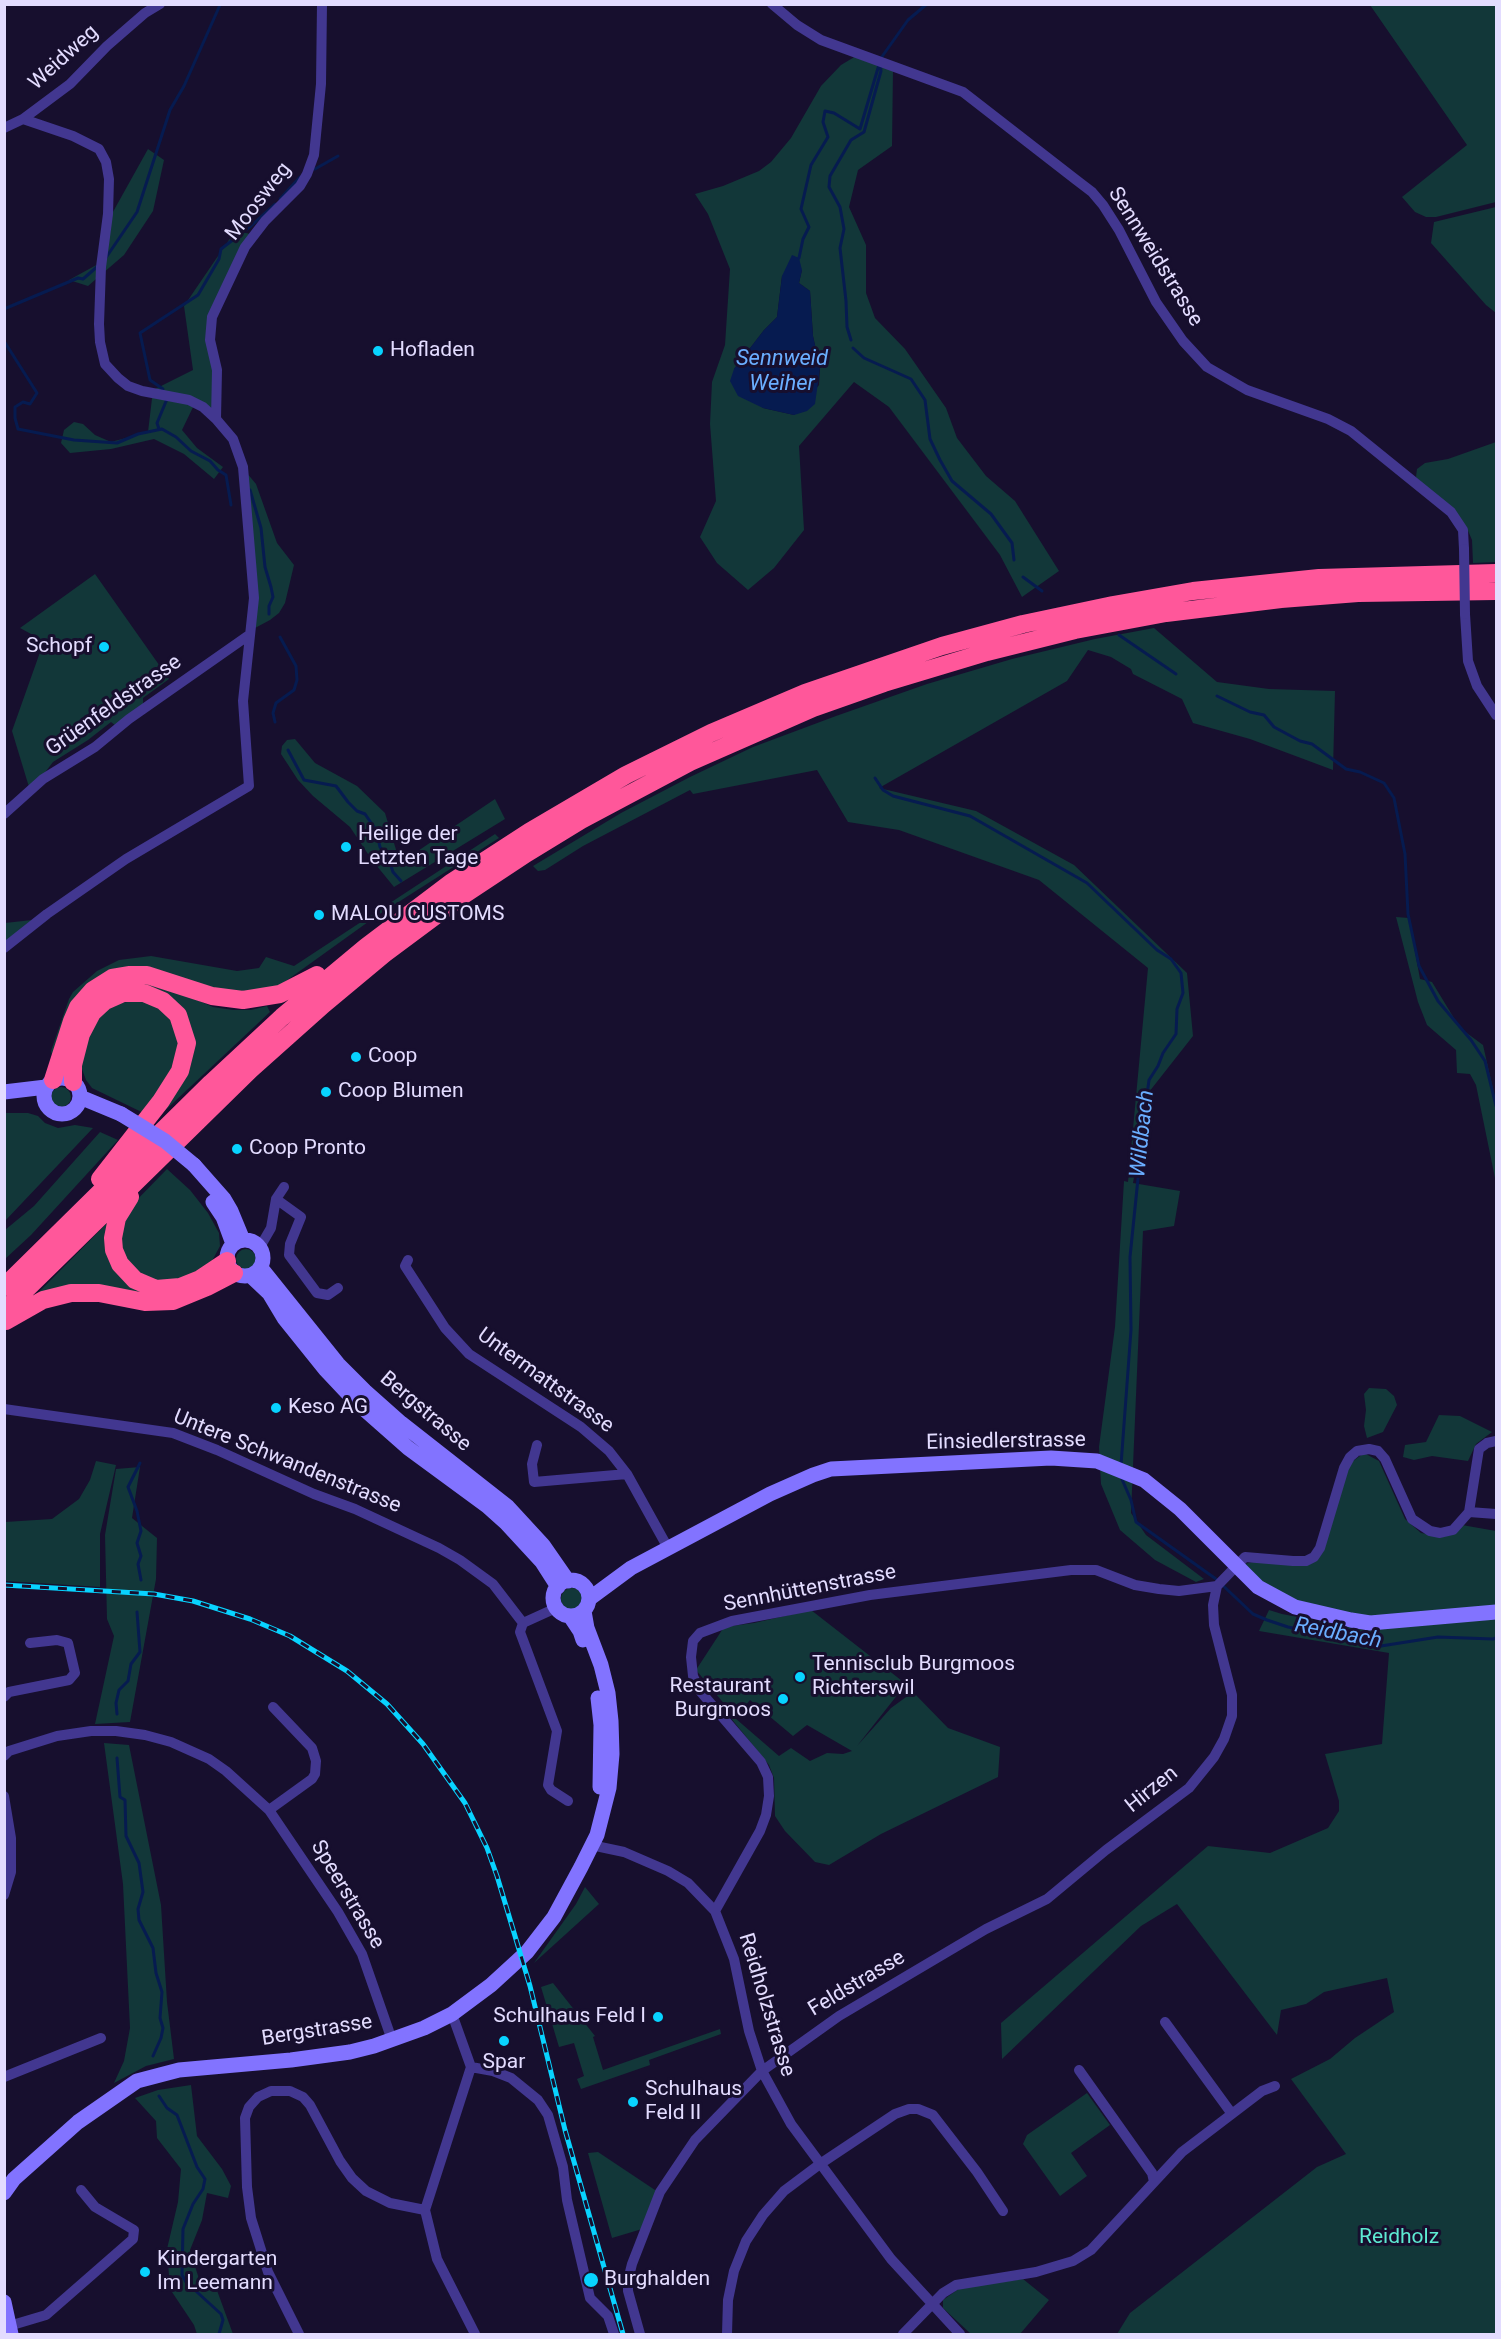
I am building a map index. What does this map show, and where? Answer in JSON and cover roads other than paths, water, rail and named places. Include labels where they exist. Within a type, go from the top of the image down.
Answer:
[{"type":"highway","points":[[48,1090],[78,1007],[93,990],[112,978],[142,975],[228,999],[268,998],[306,982],[502,848],[576,803],[711,733],[804,693],[933,649],[1023,624],[1193,591],[1329,578],[1497,573]]},
{"type":"highway","points":[[4,1311],[287,1036],[358,975],[437,914],[495,874],[581,820],[659,778],[747,736],[813,708],[936,666],[1025,642],[1122,620],[1208,607],[1300,597],[1399,592],[1497,591]]},
{"type":"highway","points":[[4,1287],[250,1046],[319,985],[394,924]]},
{"type":"highway","points":[[42,1250],[176,1080],[184,1062],[186,1043],[178,1015],[163,1000],[144,993],[123,993],[105,1001],[92,1013],[81,1034],[72,1065],[76,1096]]},
{"type":"highway","points":[[153,1164],[123,1207],[114,1226],[114,1250],[123,1269],[140,1283],[151,1288],[168,1289],[192,1283],[242,1260]]},
{"type":"highway","points":[[4,1322],[37,1303],[65,1293],[92,1292],[145,1302],[166,1302],[190,1295],[242,1260]]},
{"type":"main road","name":"Bergstrasse","points":[[4,1101],[31,1100],[66,1078],[76,1096],[160,1137],[224,1199],[231,1211],[242,1260],[318,1361],[357,1403],[408,1448],[487,1506],[542,1562],[569,1584],[587,1590],[581,1609],[580,1631],[593,1672],[601,1725],[600,1788],[591,1830],[591,1845],[564,1900],[540,1937],[508,1971],[453,2014],[393,2040],[350,2052],[179,2070],[137,2081],[78,2122],[14,2179],[4,2193]]},
{"type":"main road","name":"Bergstrasse","points":[[4,1092],[48,1090]]},
{"type":"main road","name":"Bergstrasse","points":[[48,1090],[51,1111],[60,1115],[76,1096]]},
{"type":"main road","points":[[249,1240],[260,1247],[264,1257],[242,1260],[249,1240]]},
{"type":"main road","name":"Einsiedlerstrasse","points":[[581,1609],[631,1568],[770,1494],[831,1469],[1051,1458],[1097,1461],[1120,1468],[1144,1480],[1161,1493],[1231,1571],[1272,1596],[1295,1606],[1370,1623],[1497,1612]]},
{"type":"main road","name":"Einsiedlerstrasse","points":[[569,1584],[631,1568]]},
{"type":"main road","points":[[569,1584],[554,1596],[556,1608],[561,1613],[581,1609]]},
{"type":"main road","points":[[4,2302],[10,2330]]},
{"type":"street","name":"Weidweg","points":[[4,128],[23,119],[70,84],[107,46],[145,13],[160,4]]},
{"type":"street","name":"Moosweg","points":[[216,418],[217,370],[210,340],[212,317],[245,247],[265,221],[300,186],[314,155],[318,134],[321,84],[322,4]]},
{"type":"street","name":"Sennweidstrasse","points":[[772,4],[810,33],[851,51],[963,92],[1092,192],[1119,230],[1156,302],[1183,341],[1207,367],[1247,390],[1328,419],[1351,431],[1450,512],[1463,530],[1468,661],[1477,686],[1497,715]]},
{"type":"street","points":[[4,948],[47,914],[118,865],[249,786],[243,701],[254,598],[243,467],[233,439],[216,418],[203,407],[189,400],[128,386],[105,364],[99,342],[99,324],[101,267],[108,214],[109,178],[106,162],[99,149],[89,143],[23,119]]},
{"type":"street","name":"Grüenfeldstrasse","points":[[4,814],[43,779],[95,747],[129,719],[249,635]]},
{"type":"street","points":[[260,1247],[272,1228],[276,1199],[284,1187]]},
{"type":"street","points":[[276,1199],[301,1217],[290,1244],[289,1255],[317,1293],[327,1295],[338,1288]]},
{"type":"street","name":"Untermattstrasse","points":[[408,1260],[405,1266],[416,1284],[445,1328],[469,1354],[598,1440],[627,1474],[668,1548]]},
{"type":"street","name":"Untere Schwandenstrasse","points":[[4,1409],[173,1433],[383,1521],[460,1560],[493,1584],[523,1623],[520,1632],[557,1731],[548,1785],[551,1790],[568,1801]]},
{"type":"street","points":[[1217,1586],[1245,1557],[1293,1562],[1306,1561],[1314,1557],[1320,1548],[1344,1468],[1350,1457],[1357,1451],[1368,1449],[1378,1451],[1385,1458],[1412,1519],[1420,1526],[1440,1533],[1453,1530],[1469,1512],[1479,1449],[1487,1443],[1497,1441]]},
{"type":"street","points":[[537,1445],[532,1464],[534,1482],[627,1474]]},
{"type":"street","points":[[1469,1512],[1497,1514]]},
{"type":"street","name":"Sennhüttenstrasse","points":[[715,1911],[760,1831],[766,1815],[769,1796],[768,1777],[761,1762],[700,1691],[693,1676],[691,1657],[693,1641],[700,1633],[732,1621],[870,1595],[1071,1570],[1096,1570],[1135,1585],[1159,1589],[1179,1591],[1217,1586]]},
{"type":"street","name":"Hirzen","points":[[962,1944],[986,1929],[1047,1899],[1106,1850],[1189,1788],[1214,1757],[1224,1739],[1232,1716],[1232,1695],[1214,1625],[1213,1605],[1217,1586]]},
{"type":"street","points":[[523,1623],[556,1608]]},
{"type":"street","points":[[4,1697],[9,1692],[69,1680],[75,1673],[68,1643],[57,1640],[30,1643]]},
{"type":"street","points":[[269,1810],[312,1779],[315,1774],[316,1761],[312,1748],[273,1707]]},
{"type":"street","name":"Speerstrasse","points":[[6,1749],[57,1736],[91,1731],[116,1731],[145,1735],[171,1742],[209,1759],[243,1784],[269,1810],[339,1912],[362,1954],[393,2040]]},
{"type":"street","points":[[4,1796],[11,1838],[11,1872],[4,1895]]},
{"type":"street","name":"Reidholzstrasse","points":[[591,1845],[624,1852],[668,1871],[688,1883],[715,1911],[734,1959],[749,2031],[762,2071],[790,2124],[891,2259],[960,2334]]},
{"type":"street","name":"Feldstrasse","points":[[640,2334],[628,2291],[628,2280],[634,2256],[660,2192],[695,2140],[762,2071],[839,2016],[962,1944]]},
{"type":"street","points":[[453,2014],[471,2067],[425,2210],[437,2259],[475,2334]]},
{"type":"street","points":[[1165,2022],[1232,2114]]},
{"type":"street","points":[[4,2077],[101,2038]]},
{"type":"street","points":[[471,2067],[493,2071],[511,2078],[538,2100],[548,2115],[563,2167],[567,2200],[590,2298],[608,2316],[614,2334]]},
{"type":"street","points":[[1079,2070],[1152,2173],[1154,2182]]},
{"type":"street","points":[[903,2334],[933,2306],[943,2293],[956,2285],[1036,2272],[1072,2261],[1091,2250],[1182,2152],[1262,2091],[1275,2086]]},
{"type":"street","points":[[299,2334],[268,2272],[251,2217],[247,2187],[245,2118],[249,2107],[258,2097],[271,2091],[290,2091],[303,2097],[310,2105],[340,2161],[352,2178],[366,2191],[390,2203],[425,2210]]},
{"type":"street","points":[[727,2334],[726,2315],[730,2285],[746,2241],[773,2203],[820,2164],[895,2114],[909,2109],[918,2109],[933,2115],[1003,2211]]},
{"type":"street","points":[[10,2330],[46,2315],[133,2239],[134,2230],[95,2207],[81,2190]]},
{"type":"water","name":"Sennweid Weiher","points":[[792,255],[799,258],[802,270],[799,283],[810,291],[813,336],[820,368],[815,404],[807,411],[794,415],[763,408],[738,396],[730,381],[734,369],[777,317],[782,276]]},
{"type":"waterway","name":"Wildbach","points":[[799,258],[803,239],[809,227],[801,209],[811,165],[828,137],[823,122],[825,111],[834,113],[860,129],[881,58],[908,20],[927,4]]},
{"type":"waterway","points":[[105,259],[137,212],[170,110],[184,86],[220,5]]},
{"type":"waterway","points":[[851,340],[847,327],[840,248],[844,229],[840,207],[829,187],[830,176],[851,140],[864,132],[881,71],[880,64]]},
{"type":"waterway","points":[[315,169],[338,156]]},
{"type":"waterway","points":[[280,199],[300,177]]},
{"type":"waterway","points":[[163,389],[150,380],[140,333],[198,295],[219,259],[221,249],[275,204]]},
{"type":"waterway","points":[[4,309],[78,278],[83,279],[98,266]]},
{"type":"waterway","points":[[4,341],[37,393],[30,404],[23,402],[15,407],[18,429],[74,440],[117,443],[138,434],[162,429],[176,437],[191,451],[210,461],[226,475],[231,505]]},
{"type":"waterway","points":[[853,348],[864,358],[911,379],[925,400],[930,439],[940,460],[952,481],[991,514],[1012,543],[1014,560]]},
{"type":"waterway","points":[[159,429],[157,423],[167,399]]},
{"type":"waterway","points":[[250,490],[261,528],[265,567],[273,597],[269,606],[269,614]]},
{"type":"waterway","points":[[1023,577],[1042,591]]},
{"type":"waterway","points":[[1119,635],[1176,674]]},
{"type":"waterway","points":[[275,722],[273,713],[276,703],[294,690],[297,680],[296,666],[280,637]]},
{"type":"waterway","points":[[1217,696],[1250,712],[1264,715],[1274,727],[1300,741],[1312,744],[1346,769],[1360,772],[1384,783],[1394,798],[1405,854],[1408,914],[1419,966],[1438,1001],[1471,1040],[1485,1061],[1496,1106]]},
{"type":"waterway","points":[[288,750],[304,780],[336,786],[357,811],[365,814],[376,830],[380,847],[389,860],[393,872],[401,881]]},
{"type":"waterway","name":"Wildbach","points":[[875,778],[883,790],[893,796],[970,816],[1087,883],[1157,950],[1171,959],[1181,973],[1183,993],[1177,1009],[1176,1034],[1149,1080],[1145,1110],[1130,1257],[1131,1330],[1121,1465]]},
{"type":"waterway","points":[[140,1463],[128,1487],[137,1511],[141,1531],[137,1543],[141,1556],[138,1564],[141,1580]]},
{"type":"waterway","name":"Reidbach","points":[[1121,1477],[1131,1500],[1136,1522],[1216,1579],[1253,1614],[1288,1627],[1381,1646],[1438,1637],[1496,1638]]},
{"type":"waterway","points":[[117,1714],[116,1703],[119,1690],[128,1681],[131,1664],[140,1652],[137,1612]]},
{"type":"waterway","points":[[117,1758],[120,1797],[125,1800],[126,1836],[139,1863],[143,1892],[138,1909],[139,1920],[153,1948],[156,1973],[162,1992],[160,2018],[163,2028],[153,2056]]},
{"type":"waterway","points":[[159,2096],[167,2108],[177,2115],[197,2167],[205,2179],[203,2189],[193,2204],[183,2229],[182,2275],[186,2282],[221,2314],[223,2320],[219,2334]]},
{"type":"railway","points":[[4,1585],[154,1594],[193,1601],[250,1619],[290,1636],[347,1671],[387,1704],[423,1744],[465,1803],[487,1848],[497,1876],[530,1986],[565,2130],[623,2334]]},
{"type":"place","name":"Hofladen","points":[[378,351]]},
{"type":"place","name":"Schopf","points":[[104,647]]},
{"type":"place","name":"Heilige der Letzten Tage","points":[[346,847]]},
{"type":"place","name":"MALOU CUSTOMS","points":[[319,915]]},
{"type":"place","name":"Coop","points":[[356,1057]]},
{"type":"place","name":"Coop Blumen","points":[[326,1092]]},
{"type":"place","name":"Coop Pronto","points":[[237,1149]]},
{"type":"place","name":"Keso AG","points":[[276,1408]]},
{"type":"place","name":"Tennisclub Burgmoos Richterswil","points":[[800,1677]]},
{"type":"place","name":"Restaurant Burgmoos","points":[[783,1699]]},
{"type":"place","name":"Schulhaus Feld I","points":[[658,2017]]},
{"type":"place","name":"Spar","points":[[504,2041]]},
{"type":"place","name":"Schulhaus Feld II","points":[[633,2102]]},
{"type":"place","name":"Kindergarten Im Leemann","points":[[145,2272]]},
{"type":"place","name":"Burghalden","points":[[591,2280]]},
{"type":"park label","name":"Reidholz","points":[[1399,2238]]}]
